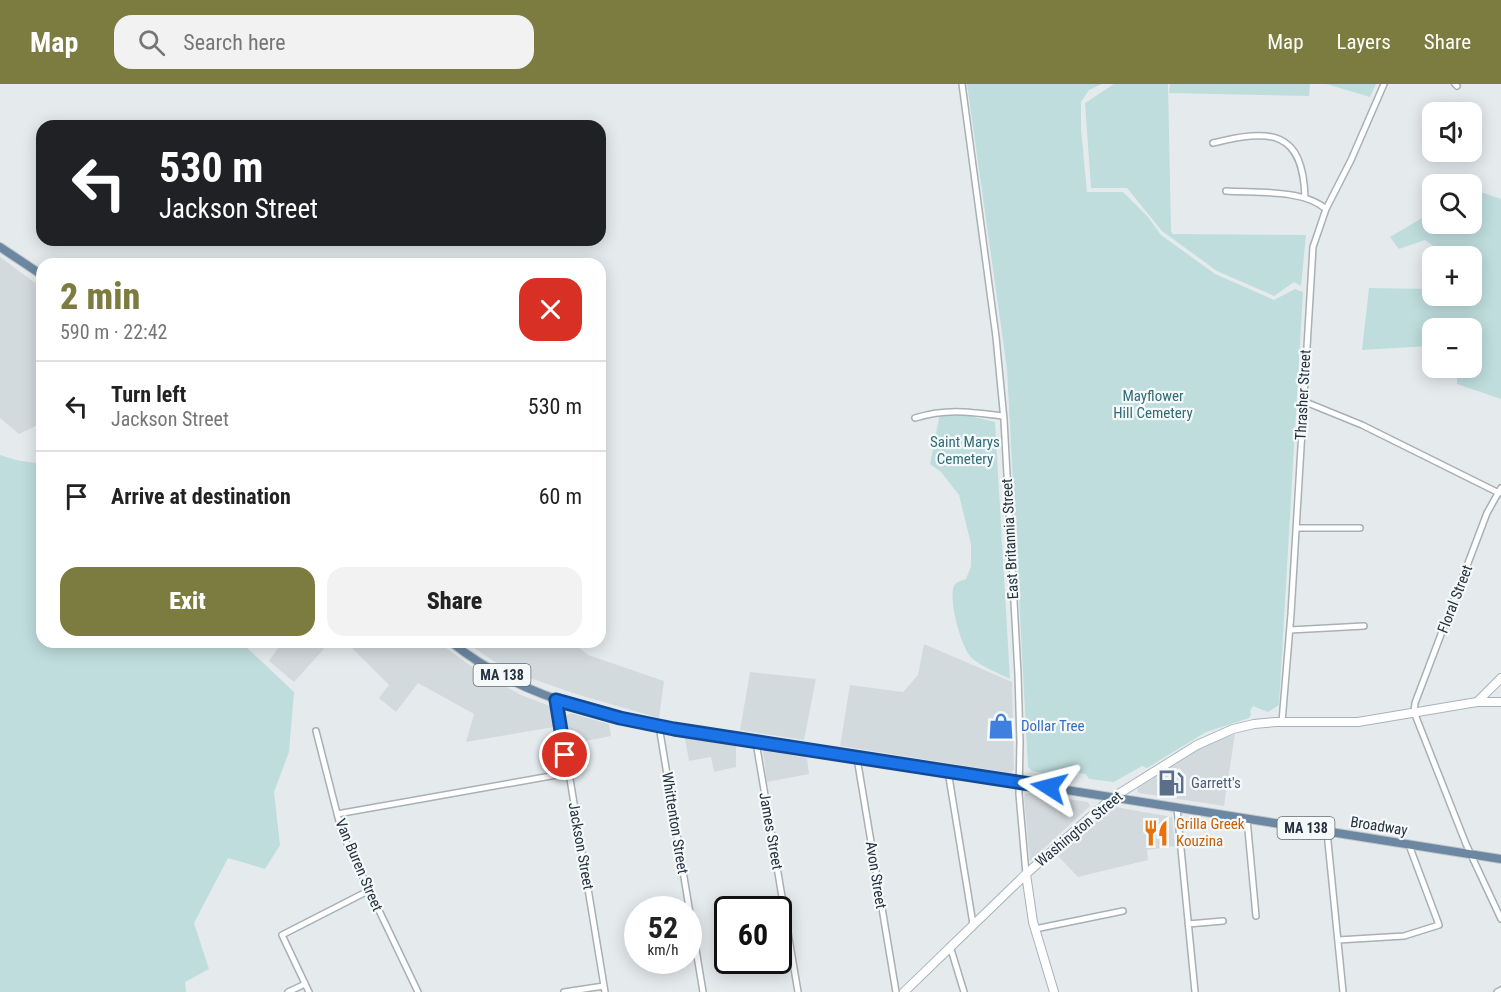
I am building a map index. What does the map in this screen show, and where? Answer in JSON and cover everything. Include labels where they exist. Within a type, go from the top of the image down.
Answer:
[{"type":"main road","points":[[0,247],[36,271]]},
{"type":"main road","name":"Broadway","points":[[459,648],[510,680],[556,700],[659,726],[1501,859]]},
{"type":"street","name":"East Britannia Street","points":[[962,84],[996,337],[1004,416],[1018,674],[1019,783],[1026,874],[1035,930],[1054,992]]},
{"type":"street","name":"Thrasher Street","points":[[1282,722],[1290,630],[1312,255],[1326,208],[1351,160],[1384,84]]},
{"type":"street","points":[[1213,143],[1253,136],[1267,136],[1280,140],[1291,148],[1300,160],[1304,174],[1305,198]]},
{"type":"street","points":[[1226,191],[1269,193],[1305,198],[1316,201],[1326,208]]},
{"type":"street","points":[[1303,401],[1362,425],[1500,491]]},
{"type":"street","points":[[915,418],[932,412],[949,411],[1004,416]]},
{"type":"street","name":"Floral Street","points":[[1414,712],[1415,703],[1487,513],[1500,491]]},
{"type":"street","points":[[1296,528],[1360,528]]},
{"type":"street","points":[[1290,630],[1364,626]]},
{"type":"street","points":[[1477,702],[1501,678]]},
{"type":"street","name":"Jackson Street","points":[[556,700],[605,989]]},
{"type":"street","name":"Washington Street","points":[[908,990],[950,946],[1026,874],[1112,798],[1197,744],[1246,725],[1282,722],[1358,722],[1477,702],[1501,702]]},
{"type":"street","points":[[1414,712],[1471,854],[1501,919]]},
{"type":"street","name":"Whittenton Street","points":[[659,726],[703,992]]},
{"type":"street","name":"Van Buren Street","points":[[316,731],[345,840],[418,992]]},
{"type":"street","name":"James Street","points":[[756,742],[798,992]]},
{"type":"street","name":"Avon Street","points":[[857,758],[896,992]]},
{"type":"street","points":[[948,771],[973,924]]},
{"type":"street","points":[[337,814],[568,773]]},
{"type":"street","points":[[1177,808],[1195,992]]},
{"type":"street","points":[[1247,819],[1256,916]]},
{"type":"street","points":[[1327,832],[1343,992]]},
{"type":"street","points":[[1338,940],[1404,936],[1439,925],[1409,844]]},
{"type":"street","points":[[309,992],[282,935],[368,891]]},
{"type":"street","points":[[1035,930],[1123,911]]},
{"type":"street","points":[[1188,924],[1223,921]]},
{"type":"street","points":[[950,946],[964,992]]},
{"type":"street","points":[[288,992],[305,984]]},
{"type":"street","points":[[564,992],[605,989]]},
{"type":"shaded area","points":[[0,257],[36,284],[36,426],[19,434],[0,418]]},
{"type":"shaded area","points":[[924,644],[1012,682],[1014,769],[1011,773],[840,746],[850,685],[903,692],[918,675]]},
{"type":"shaded area","points":[[278,648],[324,648],[294,682],[269,661]]},
{"type":"shaded area","points":[[352,648],[446,648],[475,669],[521,695],[566,712],[554,727],[466,742],[474,714],[418,683],[396,712],[379,698],[389,685]]},
{"type":"shaded area","points":[[474,648],[579,648],[588,655],[664,681],[659,718],[579,695],[506,669]]},
{"type":"shaded area","points":[[750,672],[816,679],[804,740],[740,730]]},
{"type":"shaded area","points":[[570,713],[609,724],[611,736],[570,744],[566,716]]},
{"type":"shaded area","points":[[1235,734],[1224,806],[1137,791],[1138,788],[1204,746]]},
{"type":"shaded area","points":[[685,738],[736,746],[736,767],[714,772],[711,757],[689,761]]},
{"type":"shaded area","points":[[763,750],[807,758],[809,774],[767,782]]},
{"type":"shaded area","points":[[1025,794],[1088,802],[1090,806],[1030,861],[1024,798]]},
{"type":"shaded area","points":[[1116,807],[1172,817],[1175,846],[1147,850],[1148,860],[1078,877],[1056,854],[1086,828]]},
{"type":"green space","name":"Mayflower Hill Cemetery","points":[[967,84],[1102,84],[1089,90],[1081,102],[1087,192],[1123,192],[1148,217],[1161,235],[1215,274],[1274,300],[1295,289],[1303,292],[1279,705],[1268,712],[1253,706],[1249,718],[1206,732],[1147,768],[1142,766],[1114,782],[1089,779],[1086,774],[1079,773],[1072,778],[1032,771],[1028,767],[1007,369]]},
{"type":"green space","points":[[1114,84],[1168,84],[1171,231],[1173,234],[1306,235],[1301,286],[1294,282],[1274,296],[1217,271],[1162,231],[1127,188],[1091,188],[1085,103]]},
{"type":"green space","points":[[1170,84],[1310,84],[1309,96],[1169,93]]},
{"type":"green space","points":[[1326,84],[1376,84],[1370,97]]},
{"type":"green space","points":[[1482,192],[1501,199],[1501,399],[1457,384],[1457,378],[1482,378],[1482,318],[1422,318],[1422,346],[1362,350],[1369,288],[1422,289],[1422,306],[1482,306],[1482,246],[1433,246],[1425,240],[1399,249],[1390,237],[1422,218],[1422,234],[1482,234]]},
{"type":"green space","name":"Saint Marys Cemetery","points":[[940,413],[958,413],[995,422],[1010,679],[972,658],[964,645],[957,623],[953,601],[954,586],[966,579],[971,566],[971,544],[959,495],[941,472],[930,464]]},
{"type":"green space","points":[[0,455],[36,463],[36,648],[247,648],[294,692],[289,752],[274,792],[280,845],[265,869],[228,858],[194,923],[209,969],[185,982],[186,992],[0,992]]},
{"type":"place","name":"Dollar Tree","points":[[1001,726]]},
{"type":"place","name":"Garrett's","points":[[1171,783]]},
{"type":"place","name":"Grilla Greek Kouzina","points":[[1156,833]]},
{"type":"route","points":[[565,755],[556,700],[620,718],[674,729],[1049,787]]}]
